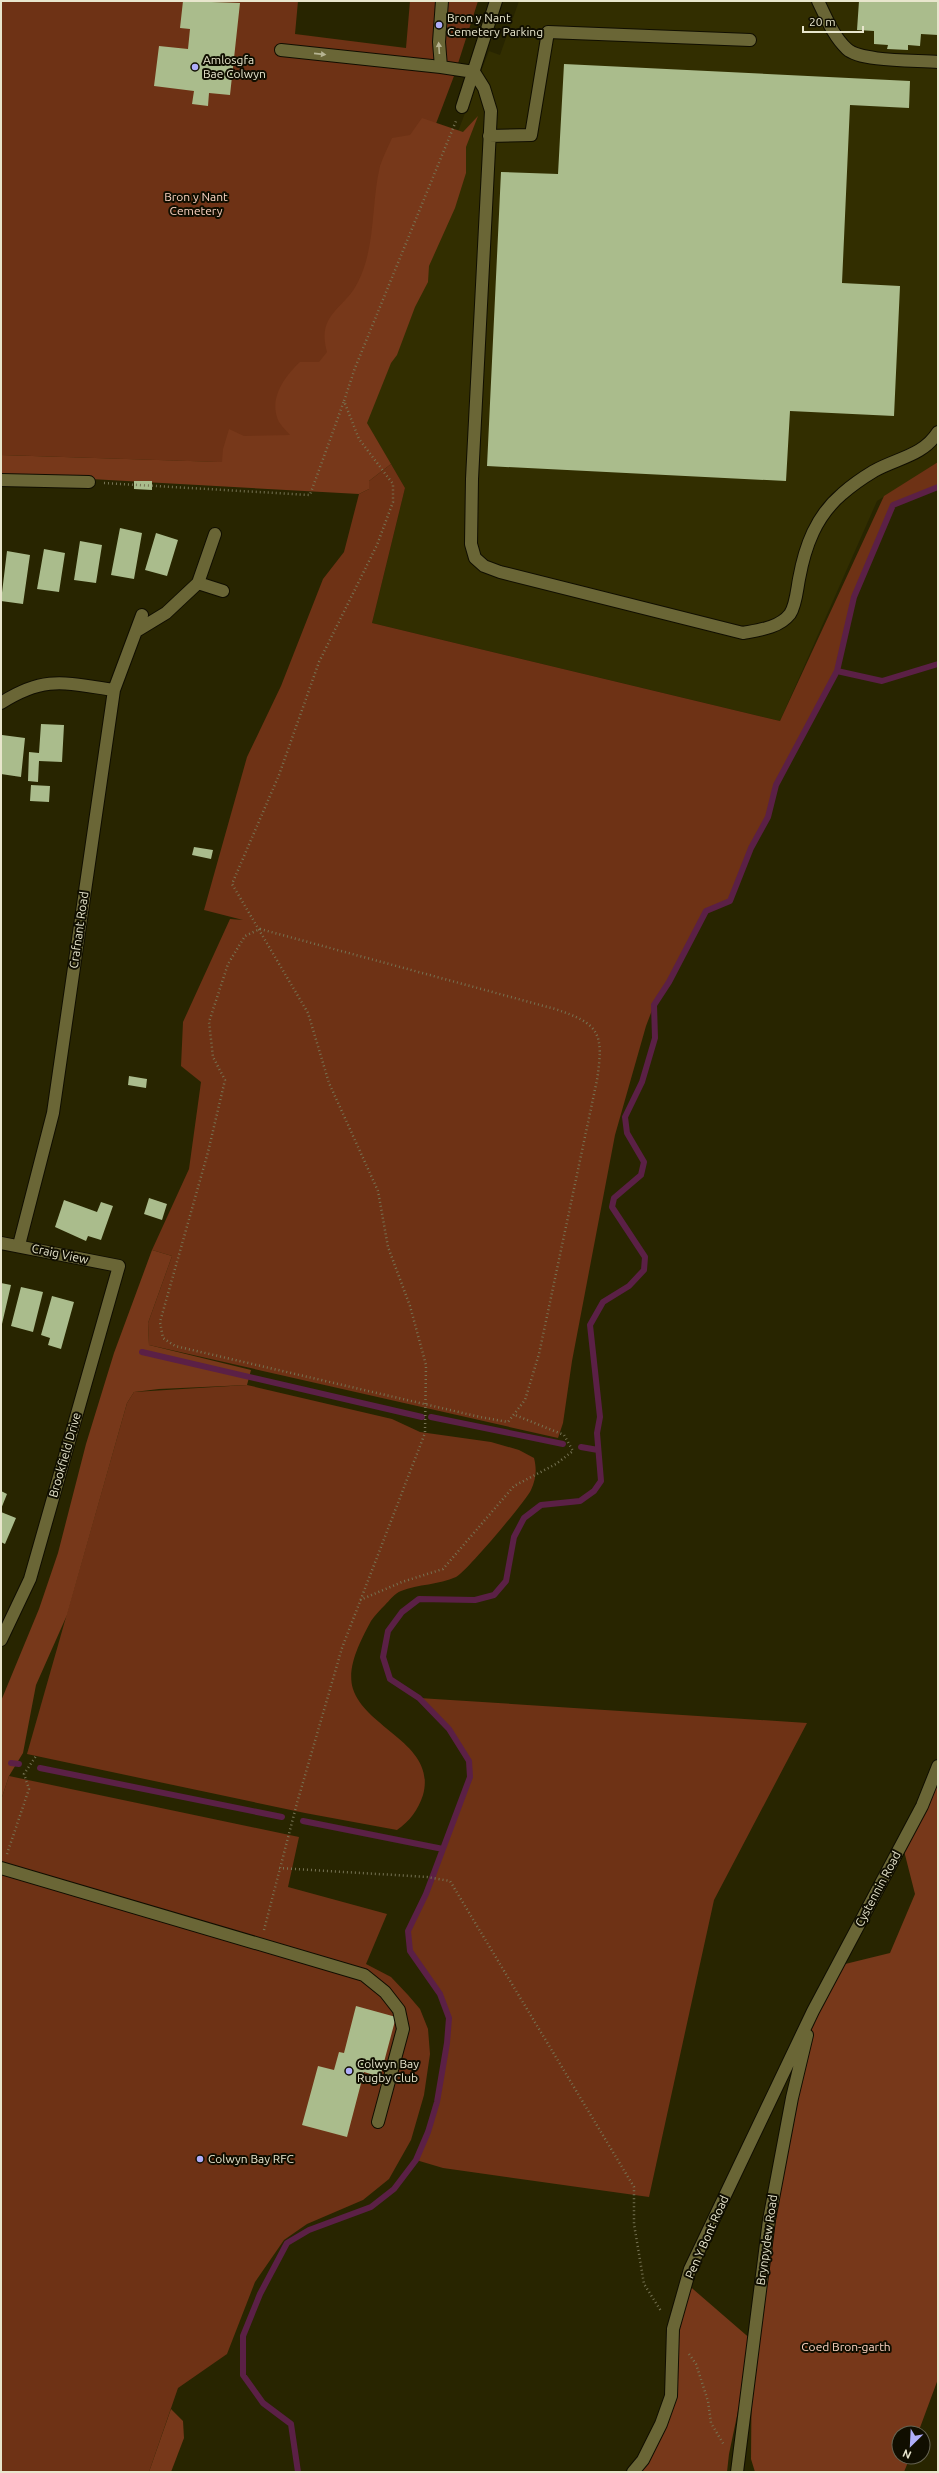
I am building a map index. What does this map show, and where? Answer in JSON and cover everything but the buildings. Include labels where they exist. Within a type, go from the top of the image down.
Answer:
[{"type":"street","points":[[441,67],[439,42],[442,1]]},
{"type":"street","points":[[462,107],[496,1]]},
{"type":"street","points":[[818,1],[840,42],[848,50],[861,56],[938,62]]},
{"type":"street","points":[[489,136],[531,135],[548,32],[750,40]]},
{"type":"street","points":[[281,50],[441,67],[474,72],[484,88],[491,111],[472,479],[471,544],[475,558],[484,566],[500,572],[743,633],[776,625],[790,614],[795,598],[804,550],[821,516],[842,494],[874,470],[915,454],[932,442],[938,432]]},
{"type":"street","points":[[1,480],[89,482]]},
{"type":"street","points":[[138,630],[166,613],[198,583],[215,534]]},
{"type":"street","points":[[198,583],[223,591]]},
{"type":"street","name":"Crafnant Road","points":[[18,1246],[53,1113],[114,690],[138,630],[142,616]]},
{"type":"street","points":[[1,703],[18,692],[42,683],[68,683],[114,690]]},
{"type":"street","name":"Craig View","points":[[1,1242],[119,1266]]},
{"type":"street","name":"Brookfield Drive","points":[[1,1640],[30,1579],[119,1266]]},
{"type":"street","name":"Cystennin Road","points":[[813,2011],[922,1806],[938,1766]]},
{"type":"street","points":[[2,1868],[364,1975],[385,1992],[399,2010],[403,2029],[378,2122]]},
{"type":"street","name":"Pen Y Bont Road","points":[[633,2472],[643,2460],[661,2424],[671,2396],[673,2329],[690,2269],[813,2011]]},
{"type":"street","name":"Brynpydew Road","points":[[737,2470],[769,2220],[792,2098],[813,2011]]},
{"type":"path","points":[[89,482],[310,495],[355,368],[462,107]]},
{"type":"path","points":[[260,1945],[279,1868],[342,1648],[425,1433],[427,1405],[426,1365],[410,1306],[388,1247],[378,1191],[329,1083],[308,1014],[260,929],[242,904],[232,884],[279,775],[319,662],[377,545],[393,502],[392,484],[359,439],[344,401]]},
{"type":"path","points":[[260,929],[555,1008],[583,1018],[597,1034],[602,1051],[598,1080],[539,1354],[525,1400],[515,1415],[508,1422],[427,1405],[174,1346],[163,1338],[160,1322],[208,1152],[225,1080],[213,1057],[209,1022],[228,964],[245,936],[260,929]]},
{"type":"path","points":[[360,1600],[402,1582],[443,1569],[514,1486],[556,1464],[574,1451],[564,1435],[515,1415]]},
{"type":"path","points":[[2,1868],[29,1789],[24,1774],[36,1756]]},
{"type":"path","points":[[279,1868],[427,1877],[446,1879],[450,1881],[634,2187],[634,2224],[644,2284],[673,2329]]},
{"type":"path","points":[[688,2352],[696,2364],[708,2401],[711,2423],[737,2470]]},
{"type":"shaded area","points":[[519,1],[938,1],[938,462],[877,501],[780,721],[372,623],[405,488],[360,412],[457,134],[489,51],[500,55]]},
{"type":"green space","name":"Bron y Nant Cemetery","points":[[1,1],[298,1],[295,34],[406,48],[410,1],[478,1],[454,76],[307,465],[1,455]]},
{"type":"green space","points":[[478,116],[466,147],[466,173],[455,208],[429,266],[428,282],[415,307],[397,355],[391,363],[367,423],[391,464],[369,481],[369,489],[359,494],[1,474],[1,455],[222,462],[223,449],[229,429],[244,436],[290,435],[280,424],[275,409],[278,394],[285,380],[300,362],[319,362],[327,352],[325,329],[329,320],[358,282],[364,268],[368,254],[380,166],[392,138],[410,135],[422,118],[463,132]]},
{"type":"green space","points":[[938,462],[938,487],[893,505],[854,597],[837,671],[776,785],[768,817],[751,848],[730,901],[706,912],[654,1005],[646,1026],[615,1135],[572,1361],[563,1423],[558,1438],[149,1345],[148,1323],[172,1256],[152,1250],[189,1169],[201,1082],[181,1066],[183,1022],[230,919],[243,920],[204,910],[247,757],[281,686],[323,579],[344,552],[359,494],[369,489],[369,481],[391,464],[405,488],[372,623],[780,721],[884,496]]},
{"type":"green space","points":[[152,1250],[172,1256],[148,1323],[149,1345],[251,1370],[247,1385],[159,1389],[134,1392],[127,1403],[67,1615],[36,1685],[23,1753],[9,1776],[1,1800],[1,1701],[39,1609],[58,1553],[86,1444],[114,1353]]},
{"type":"green space","points":[[247,1385],[392,1419],[420,1432],[491,1442],[519,1450],[534,1458],[536,1474],[531,1490],[527,1497],[482,1551],[462,1573],[456,1577],[443,1582],[401,1591],[392,1597],[371,1621],[356,1654],[351,1672],[351,1681],[360,1703],[371,1715],[410,1750],[420,1763],[425,1777],[423,1795],[419,1806],[410,1819],[397,1830],[305,1813],[27,1754],[127,1403],[134,1392]]},
{"type":"green space","points":[[419,1698],[807,1723],[714,1900],[649,2197],[443,2168],[416,2160],[430,2123],[443,2077],[448,2032],[446,2012],[440,1994],[414,1957],[410,1949],[408,1931],[427,1893],[470,1777],[469,1761],[449,1729]]},
{"type":"green space","name":"Colwyn Bay RFC","points":[[9,1776],[299,1837],[288,1887],[387,1914],[366,1964],[391,1977],[420,2009],[428,2029],[430,2054],[424,2095],[411,2140],[389,2179],[363,2200],[307,2224],[284,2240],[255,2282],[227,2354],[178,2388],[149,2472],[1,2472],[1,1800]]},
{"type":"green space","name":"Coed Bron-garth","points":[[938,1782],[938,2379],[921,2425],[891,2425],[891,2465],[907,2465],[904,2472],[755,2472],[751,2459],[752,2344],[729,2454],[727,2472],[636,2472],[669,2403],[686,2283],[753,2341],[813,2011],[837,1966],[890,1953],[915,1894],[902,1843]]},
{"type":"green space","points":[[171,2409],[183,2421],[184,2438],[171,2472],[149,2472]]},
{"type":"waterway","points":[[298,2472],[291,2424],[263,2403],[243,2375],[243,2336],[260,2294],[287,2243],[309,2230],[371,2207],[394,2189],[416,2160],[428,2132],[437,2102],[447,2043],[449,2018],[440,1994],[410,1951],[408,1931],[426,1894],[470,1777],[469,1761],[449,1729],[419,1698],[390,1679],[383,1657],[388,1631],[402,1612],[419,1599],[475,1600],[494,1595],[506,1581],[514,1537],[524,1518],[541,1505],[580,1501],[594,1491],[601,1481],[597,1433],[600,1417],[590,1325],[603,1302],[629,1286],[644,1270],[645,1257],[612,1207],[614,1198],[641,1175],[644,1162],[627,1133],[625,1117],[642,1082],[655,1038],[654,1005],[669,982],[706,911],[730,901],[751,848],[768,817],[776,785],[837,671],[854,597],[893,505],[938,487]]},
{"type":"waterway","points":[[837,671],[882,681],[938,664]]},
{"type":"waterway","points":[[142,1352],[422,1417]]},
{"type":"waterway","points":[[431,1417],[563,1444]]},
{"type":"waterway","points":[[581,1447],[598,1450]]},
{"type":"waterway","points":[[11,1763],[19,1764]]},
{"type":"waterway","points":[[40,1768],[282,1817]]},
{"type":"waterway","points":[[303,1821],[443,1849]]},
{"type":"place","name":"Bron y Nant Cemetery Parking","points":[[439,25]]},
{"type":"place","name":"Amlosgfa Bae Colwyn","points":[[195,67]]},
{"type":"place","name":"Colwyn Bay Rugby Club","points":[[349,2071]]},
{"type":"place","name":"Colwyn Bay RFC","points":[[200,2159]]}]
